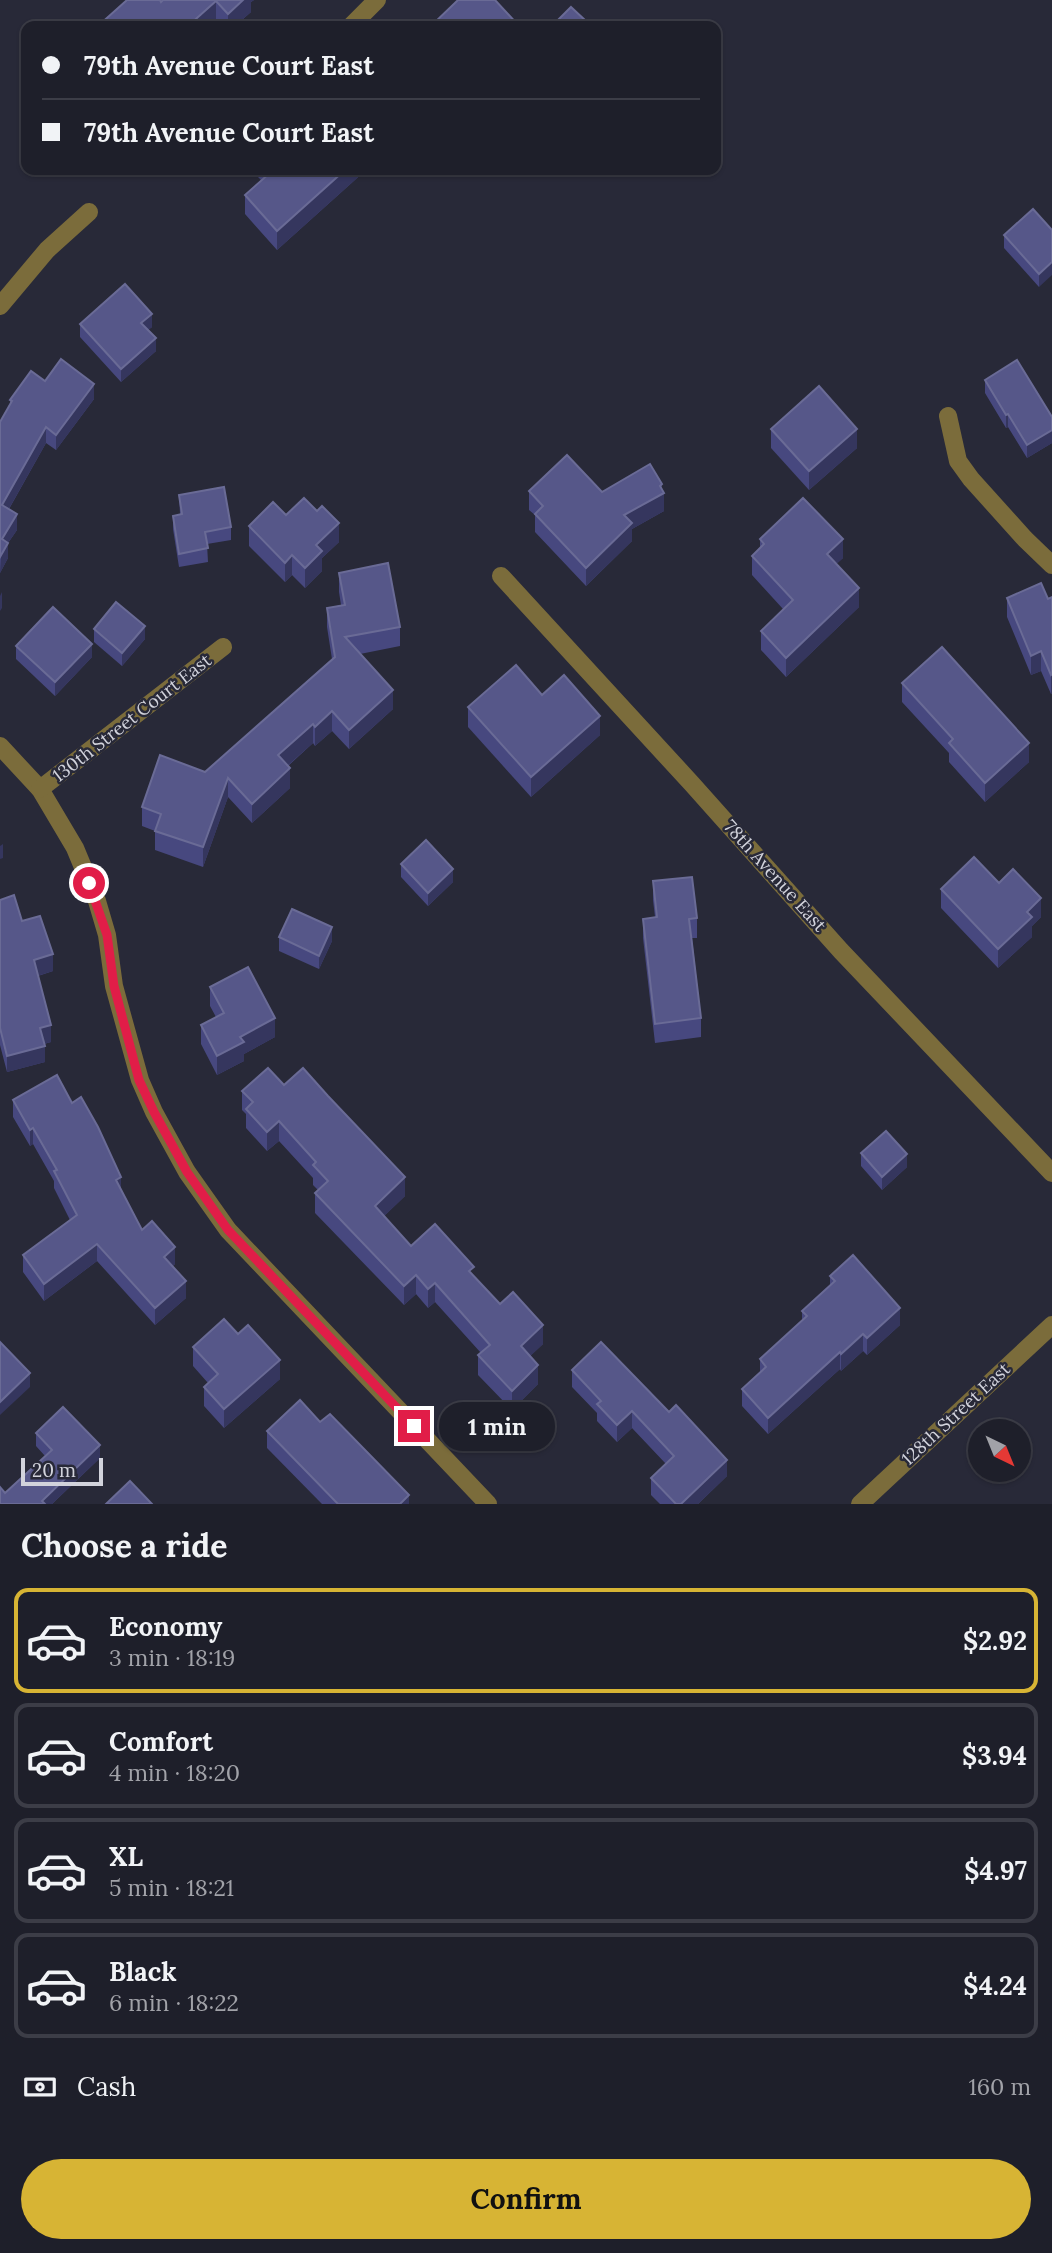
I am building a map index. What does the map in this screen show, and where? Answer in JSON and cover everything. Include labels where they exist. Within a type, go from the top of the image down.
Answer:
[{"type":"street","points":[[356,21],[377,0]]},
{"type":"street","points":[[0,306],[47,250],[89,212]]},
{"type":"street","points":[[948,416],[958,461],[1025,539],[1052,565]]},
{"type":"street","name":"78th Avenue East","points":[[501,576],[841,951],[1052,1173]]},
{"type":"street","name":"130th Street Court East","points":[[40,789],[223,647]]},
{"type":"street","points":[[0,746],[40,789],[75,848],[97,901],[107,935],[114,986],[139,1080],[187,1172],[228,1230],[488,1504]]},
{"type":"street","name":"128th Street East","points":[[860,1504],[1052,1325]]},
{"type":"building","points":[[127,0],[243,0],[228,14],[216,1],[194,21],[104,21]]},
{"type":"building","points":[[458,0],[495,0],[514,21],[436,21]]},
{"type":"building","points":[[571,7],[586,21],[557,21]]},
{"type":"building","points":[[268,175],[339,175],[277,231],[245,195]]},
{"type":"building","points":[[1033,209],[1052,230],[1052,262],[1039,274],[1004,235]]},
{"type":"building","points":[[125,284],[152,314],[141,323],[156,338],[121,369],[80,324]]},
{"type":"building","points":[[61,359],[94,384],[56,435],[46,427],[2,505],[17,514],[2,539],[8,543],[0,557],[0,422],[12,401],[10,400],[31,371],[45,381]]},
{"type":"building","points":[[1017,360],[1052,417],[1052,430],[1027,445],[985,380]]},
{"type":"building","points":[[819,386],[857,429],[809,471],[771,429]]},
{"type":"building","points":[[567,455],[602,492],[650,464],[662,484],[660,486],[664,493],[624,515],[632,523],[586,568],[535,514],[543,506],[529,491]]},
{"type":"building","points":[[224,487],[231,527],[205,532],[208,548],[179,554],[173,516],[182,514],[179,495]]},
{"type":"building","points":[[304,498],[317,511],[322,506],[339,523],[316,545],[322,551],[305,568],[292,555],[285,563],[249,526],[273,502],[286,515]]},
{"type":"building","points":[[803,498],[843,539],[827,554],[859,588],[786,658],[761,631],[793,600],[752,556],[764,544],[760,539]]},
{"type":"building","points":[[388,563],[400,627],[345,637],[393,690],[349,730],[332,711],[315,727],[313,724],[278,755],[290,768],[252,804],[228,778],[203,847],[155,831],[161,814],[142,807],[160,755],[205,772],[335,657],[327,608],[345,605],[339,573]]},
{"type":"building","points":[[1041,583],[1048,599],[1052,597],[1051,675],[1041,651],[1031,656],[1007,598]]},
{"type":"building","points":[[116,602],[145,626],[122,653],[94,629]]},
{"type":"building","points":[[53,607],[92,644],[55,682],[16,646]]},
{"type":"building","points":[[942,647],[1029,743],[985,783],[949,743],[953,739],[902,683]]},
{"type":"building","points":[[516,665],[542,695],[564,675],[600,716],[531,777],[468,707]]},
{"type":"building","points":[[426,840],[453,869],[428,893],[401,864]]},
{"type":"building","points":[[974,857],[999,883],[1013,869],[1041,898],[1027,912],[1032,917],[998,949],[941,889]]},
{"type":"building","points":[[692,877],[697,918],[689,919],[701,1018],[655,1024],[643,919],[657,917],[653,881]]},
{"type":"building","points":[[14,895],[22,921],[40,916],[53,954],[34,960],[51,1025],[40,1028],[45,1046],[7,1056],[0,1028],[0,900]]},
{"type":"building","points":[[292,909],[332,927],[319,956],[279,937]]},
{"type":"building","points":[[248,967],[275,1018],[240,1037],[244,1042],[217,1056],[201,1025],[224,1013],[210,987]]},
{"type":"building","points":[[268,1068],[284,1085],[303,1068],[405,1177],[375,1206],[411,1246],[435,1224],[474,1267],[469,1271],[500,1304],[513,1292],[543,1325],[521,1346],[538,1365],[512,1391],[478,1355],[490,1345],[435,1283],[428,1289],[416,1275],[404,1286],[315,1193],[328,1181],[313,1165],[316,1162],[279,1121],[267,1132],[246,1109],[253,1102],[242,1091]]},
{"type":"building","points":[[57,1075],[72,1103],[81,1097],[98,1127],[121,1177],[116,1180],[142,1230],[152,1221],[175,1247],[164,1257],[186,1281],[155,1308],[97,1244],[44,1284],[23,1255],[77,1215],[54,1171],[57,1170],[13,1100]]},
{"type":"building","points":[[886,1131],[907,1154],[882,1177],[861,1153]]},
{"type":"building","points":[[853,1255],[900,1308],[867,1338],[863,1334],[841,1354],[840,1352],[768,1418],[742,1389],[766,1367],[760,1359],[807,1316],[802,1311],[835,1281],[830,1276]]},
{"type":"building","points":[[224,1319],[238,1334],[248,1325],[280,1360],[224,1409],[204,1387],[218,1374],[193,1347]]},
{"type":"building","points":[[0,1342],[30,1373],[0,1402]]},
{"type":"building","points":[[601,1342],[669,1412],[676,1405],[727,1460],[681,1504],[676,1504],[651,1478],[674,1456],[632,1411],[617,1425],[597,1404],[601,1401],[572,1370]]},
{"type":"building","points":[[300,1400],[320,1422],[330,1414],[409,1495],[400,1504],[338,1504],[267,1431]]},
{"type":"building","points":[[63,1407],[100,1445],[42,1501],[45,1504],[0,1504],[0,1487],[5,1493],[52,1450],[36,1433]]},
{"type":"building","points":[[130,1481],[152,1504],[106,1504]]},
{"type":"route","points":[[89,883],[107,935],[114,986],[139,1080],[187,1172],[228,1230],[414,1426]]}]
